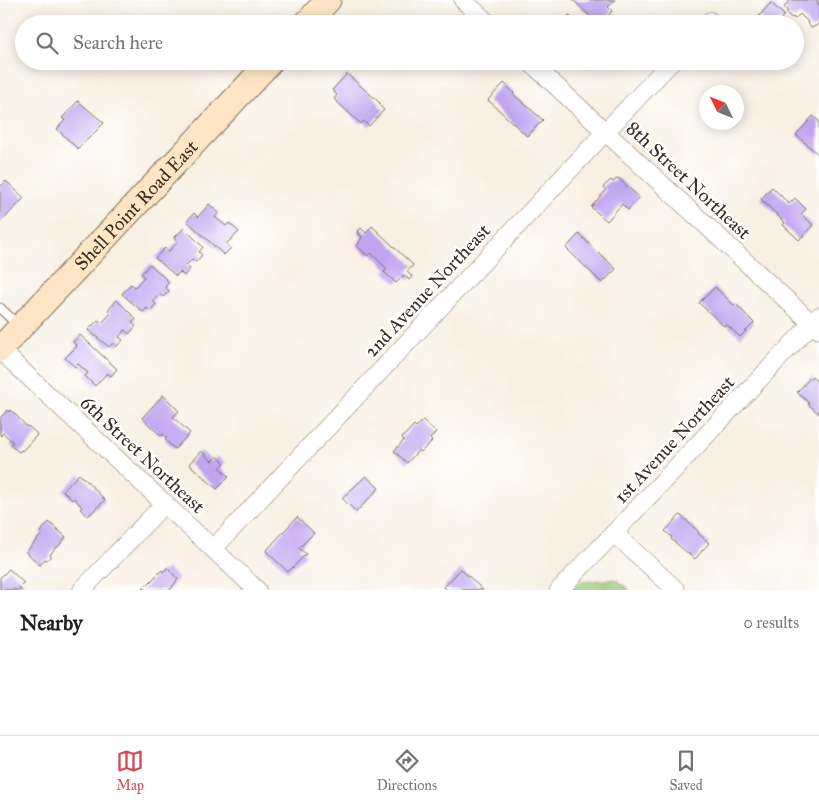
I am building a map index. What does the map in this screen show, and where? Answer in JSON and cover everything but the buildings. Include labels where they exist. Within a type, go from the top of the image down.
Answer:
[{"type":"street","points":[[314,15],[328,0]]},
{"type":"street","points":[[463,0],[479,15]]},
{"type":"street","name":"Shell Point Road East","points":[[0,350],[263,70]]},
{"type":"street","name":"8th Street Northeast","points":[[539,70],[817,323]]},
{"type":"street","name":"2nd Avenue Northeast","points":[[214,548],[664,70]]},
{"type":"street","name":"1st Avenue Northeast","points":[[559,590],[817,323]]},
{"type":"street","name":"6th Street Northeast","points":[[0,350],[257,590]]},
{"type":"street","points":[[82,590],[165,503]]},
{"type":"street","points":[[614,534],[676,590]]},
{"type":"lane","points":[[0,308],[20,328]]},
{"type":"green space","points":[[615,579],[630,590],[572,590],[581,582]]}]
